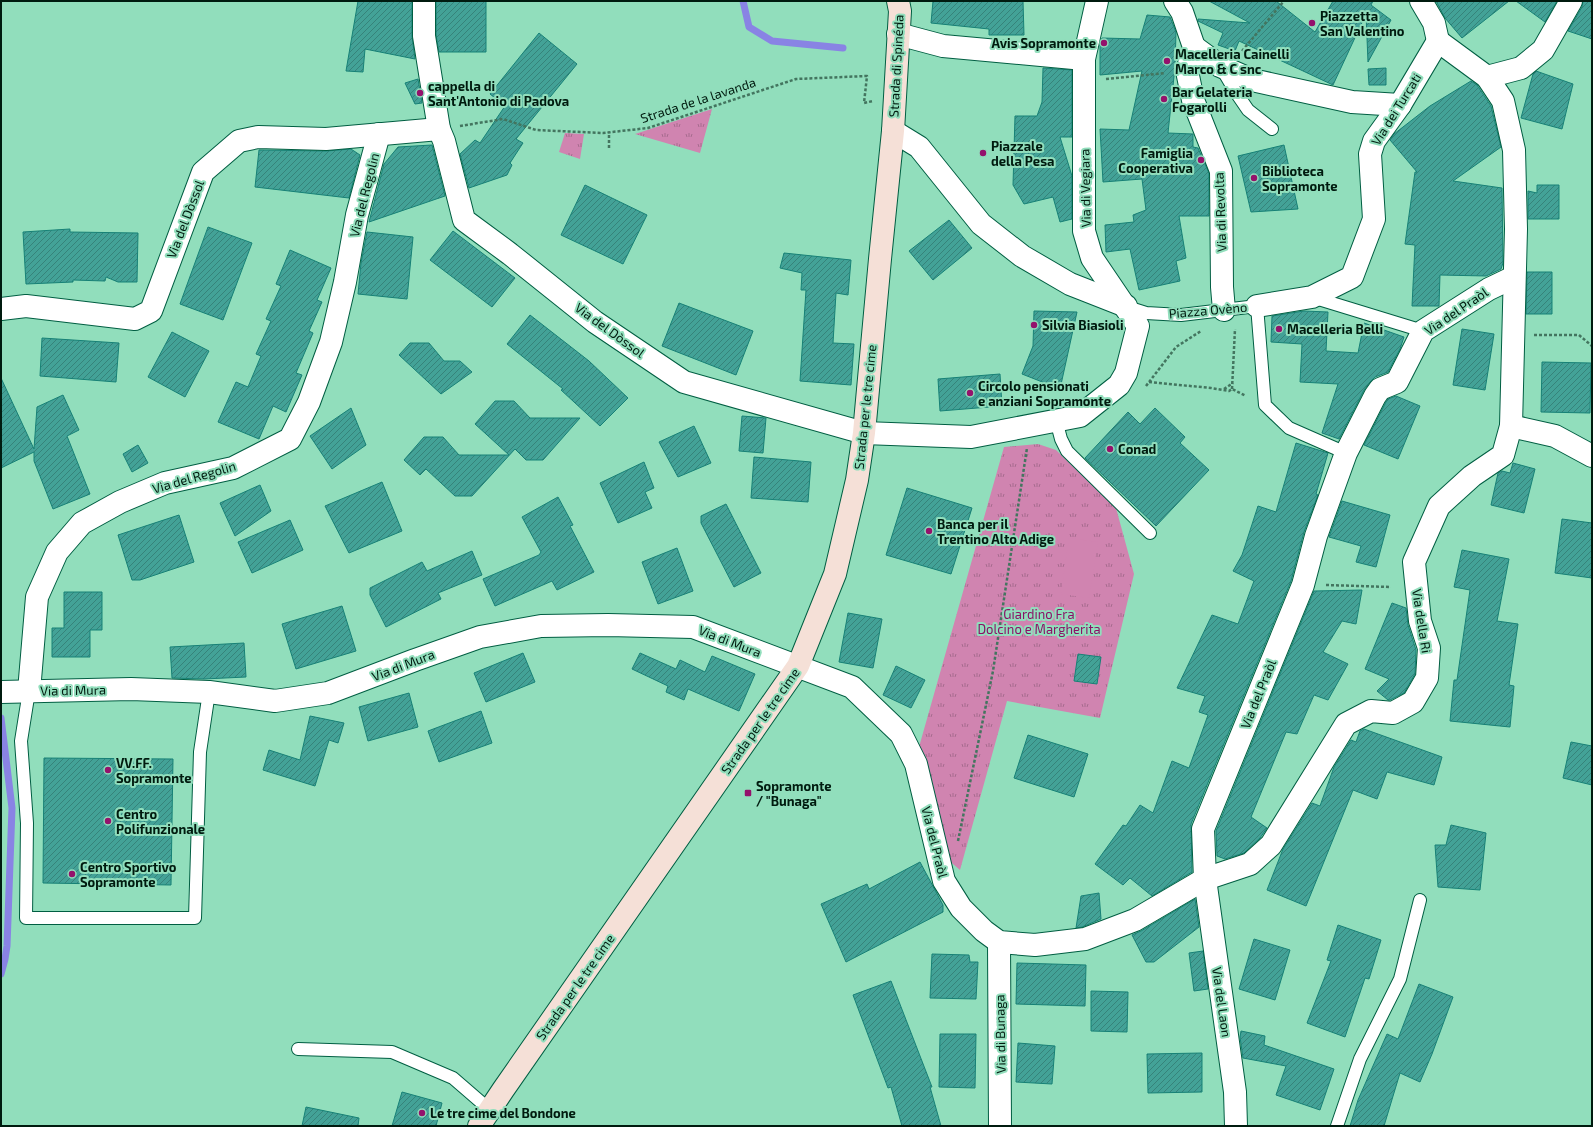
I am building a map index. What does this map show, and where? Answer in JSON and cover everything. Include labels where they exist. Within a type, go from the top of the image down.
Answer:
[{"type":"main road","name":"Strada di Spinéda","points":[[893,132],[900,11],[898,1]]},
{"type":"main road","name":"Strada per le tre cime","points":[[485,1118],[798,666],[835,574],[857,480],[864,433],[893,132]]},
{"type":"street","name":"Via del Dòssol","points":[[424,1],[424,36],[439,129],[444,141],[464,220],[510,254],[595,322],[684,382],[864,433]]},
{"type":"street","name":"Via di Vegiara","points":[[1097,1],[1084,59],[1084,230],[1092,258],[1126,306]]},
{"type":"street","points":[[1175,1],[1182,12],[1194,47],[1224,68],[1252,80],[1352,102],[1400,105]]},
{"type":"street","points":[[1421,1],[1434,23],[1438,41],[1487,77],[1503,100],[1514,150],[1516,229],[1514,277]]},
{"type":"street","points":[[1487,77],[1521,68],[1544,50],[1571,1]]},
{"type":"street","points":[[898,34],[943,46],[1084,59]]},
{"type":"street","name":"Via dei Turcati","points":[[1239,308],[1312,297],[1352,277],[1374,219],[1370,154],[1374,141],[1400,105],[1438,41]]},
{"type":"street","name":"Via di Revolta","points":[[1194,47],[1187,71],[1193,100],[1221,171],[1222,287],[1239,308]]},
{"type":"street","name":"Via del Dòssol","points":[[1,309],[26,306],[135,319],[151,311],[203,172],[239,141],[258,137],[326,139],[439,129]]},
{"type":"street","points":[[864,433],[971,437],[1080,416],[1119,385],[1126,373],[1138,326],[1126,306],[1070,284],[1022,256],[982,224],[919,147],[893,132]]},
{"type":"street","name":"Via del Regolin","points":[[12,692],[37,597],[57,552],[82,523],[120,502],[165,483],[233,468],[290,438],[309,402],[331,342],[345,282],[357,215],[379,134]]},
{"type":"street","name":"Via del Praòl","points":[[1204,879],[1202,829],[1303,585],[1316,536],[1346,453],[1380,389],[1397,382],[1423,331],[1489,289],[1514,277]]},
{"type":"street","name":"Via della Ri","points":[[1204,879],[1250,864],[1271,845],[1346,724],[1371,711],[1393,713],[1413,702],[1427,678],[1429,648],[1420,621],[1414,562],[1439,506],[1472,476],[1503,455],[1510,426],[1514,277]]},
{"type":"street","points":[[1510,426],[1555,436],[1592,456]]},
{"type":"street","name":"Via di Mura","points":[[12,692],[131,689],[209,692],[275,702],[328,694],[415,660],[480,637],[541,626],[608,625],[693,627],[798,666]]},
{"type":"street","name":"Via del Praòl","points":[[798,666],[852,687],[901,734],[916,764],[944,881],[961,908],[984,931],[999,942]]},
{"type":"street","points":[[999,942],[1035,945],[1085,939],[1135,920],[1204,879]]},
{"type":"street","name":"Via del Laon","points":[[1204,879],[1235,1092],[1236,1126]]},
{"type":"street","name":"Via di Bunaga","points":[[999,942],[1000,1126]]},
{"type":"lane","points":[[1224,68],[1235,91],[1248,110],[1272,129]]},
{"type":"lane","name":"Via dei Turcati","points":[[1312,297],[1423,331]]},
{"type":"lane","name":"Piazza Ovèno","points":[[1126,306],[1146,313],[1181,315],[1239,308],[1265,405]]},
{"type":"lane","points":[[1265,405],[1289,428],[1346,453]]},
{"type":"lane","points":[[1050,421],[1067,450],[1150,533]]},
{"type":"lane","points":[[12,692],[21,741],[27,823],[26,918],[195,918],[200,752],[209,692]]},
{"type":"lane","points":[[1337,1126],[1360,1059],[1400,979],[1420,900]]},
{"type":"lane","points":[[298,1049],[392,1052],[453,1078],[485,1118]]},
{"type":"path","points":[[1224,68],[1284,1]]},
{"type":"path","points":[[1084,82],[1187,71]]},
{"type":"path","name":"Strada de la lavanda","points":[[439,129],[503,119],[536,130],[609,132],[648,128],[796,79],[867,76]]},
{"type":"path","points":[[608,148],[609,132]]},
{"type":"path","points":[[1232,389],[1239,308]]},
{"type":"path","points":[[1145,387],[1176,347],[1206,328]]},
{"type":"path","points":[[1512,335],[1580,335],[1592,346]]},
{"type":"path","points":[[1126,373],[1149,382],[1223,389],[1229,391],[1232,389],[1265,405]]},
{"type":"path","points":[[1223,389],[1233,382]]},
{"type":"path","points":[[956,848],[993,671],[1028,444]]},
{"type":"path","points":[[1303,585],[1391,587]]},
{"type":"green space","points":[[712,109],[700,153],[635,134]]},
{"type":"green space","points":[[565,133],[584,134],[580,159],[559,152]]},
{"type":"green space","name":"Giardino Fra Dolcino e Margherita","points":[[1038,444],[1056,450],[1116,508],[1134,574],[1100,718],[1007,701],[960,870],[946,858],[919,747],[1004,447]]},
{"type":"green space","points":[[1069,538],[1098,542],[1089,598],[1061,594]]},
{"type":"building","points":[[358,1],[412,1],[412,36],[415,59],[365,49],[363,72],[346,71]]},
{"type":"building","points":[[436,1],[486,1],[486,52],[439,52],[436,35]]},
{"type":"building","points":[[933,1],[1023,1],[1024,35],[989,35],[989,29],[931,23]]},
{"type":"building","points":[[1209,1],[1276,1],[1315,32],[1333,1],[1373,1],[1371,5],[1391,20],[1368,62],[1366,14],[1333,85],[1239,41],[1235,51],[1218,45],[1223,33],[1198,21],[1198,19],[1250,23]]},
{"type":"building","points":[[1436,1],[1509,1],[1462,38],[1445,18]]},
{"type":"building","points":[[1516,1],[1557,1],[1545,22]]},
{"type":"building","points":[[1583,1],[1592,1],[1592,39],[1568,31],[1582,7]]},
{"type":"building","points":[[1147,15],[1170,17],[1176,32],[1175,67],[1168,133],[1193,134],[1193,147],[1198,148],[1209,173],[1209,216],[1179,216],[1186,258],[1176,261],[1180,281],[1139,290],[1130,249],[1106,252],[1105,225],[1134,222],[1133,215],[1146,210],[1142,179],[1103,182],[1100,129],[1129,130],[1142,71],[1100,75],[1100,45],[1102,38],[1140,39]]},
{"type":"building","points":[[539,33],[577,64],[516,139],[523,143],[510,163],[512,165],[507,175],[469,188],[460,154],[475,140],[480,143],[505,106],[490,94]]},
{"type":"building","points":[[1043,68],[1072,70],[1072,137],[1060,137],[1072,176],[1072,219],[1060,222],[1053,197],[1024,204],[1013,185],[1015,116],[1037,116],[1042,102]]},
{"type":"building","points":[[1386,68],[1386,85],[1369,85],[1368,69]]},
{"type":"building","points":[[1536,71],[1573,84],[1562,129],[1521,118],[1533,74]]},
{"type":"building","points":[[418,79],[422,103],[415,104],[405,83]]},
{"type":"building","points":[[1471,81],[1477,85],[1491,106],[1501,147],[1453,181],[1502,188],[1503,263],[1501,269],[1486,276],[1440,275],[1439,306],[1412,306],[1415,245],[1405,244],[1415,172],[1417,172],[1390,140],[1394,134],[1430,106]]},
{"type":"building","points":[[432,145],[445,196],[369,222],[384,164],[398,147]]},
{"type":"building","points":[[1284,145],[1298,209],[1251,212],[1238,156]]},
{"type":"building","points":[[351,149],[360,155],[349,198],[255,187],[259,150],[326,151]]},
{"type":"building","points":[[585,185],[647,215],[623,264],[561,235]]},
{"type":"building","points":[[1537,185],[1559,185],[1559,219],[1528,219],[1528,191],[1537,193]]},
{"type":"building","points":[[949,220],[972,248],[933,280],[909,251]]},
{"type":"building","points":[[208,227],[252,243],[223,320],[180,304]]},
{"type":"building","points":[[70,229],[70,232],[138,233],[137,282],[118,282],[106,277],[105,281],[73,280],[73,282],[26,284],[23,232]]},
{"type":"building","points":[[453,231],[515,278],[492,307],[430,260]]},
{"type":"building","points":[[367,232],[413,237],[407,299],[358,294],[361,263]]},
{"type":"building","points":[[290,250],[331,268],[317,300],[322,302],[309,331],[313,333],[296,373],[302,375],[286,412],[273,406],[259,439],[218,422],[236,382],[248,387],[261,356],[256,354],[271,321],[266,319],[281,286],[276,284]]},
{"type":"building","points":[[784,253],[851,260],[848,295],[836,293],[833,343],[854,344],[851,385],[800,381],[806,290],[801,290],[802,273],[780,268]]},
{"type":"building","points":[[1527,272],[1552,272],[1552,314],[1526,314]]},
{"type":"building","points":[[679,303],[753,331],[736,375],[662,346]]},
{"type":"building","points":[[1034,311],[1077,312],[1060,389],[1022,374],[1033,346]]},
{"type":"building","points":[[1304,311],[1328,312],[1326,351],[1358,353],[1364,323],[1404,337],[1400,349],[1388,372],[1375,377],[1364,390],[1339,439],[1322,433],[1338,384],[1300,382],[1302,344],[1271,342],[1272,316]]},
{"type":"building","points":[[530,315],[589,361],[628,398],[600,426],[561,390],[563,389],[507,344]]},
{"type":"building","points":[[1462,329],[1494,334],[1485,390],[1453,385]]},
{"type":"building","points":[[172,332],[209,351],[185,397],[148,377]]},
{"type":"building","points":[[42,338],[119,343],[116,382],[40,376]]},
{"type":"building","points":[[410,343],[429,343],[444,361],[460,361],[472,372],[441,394],[399,355]]},
{"type":"building","points":[[1542,362],[1591,363],[1590,413],[1541,412]]},
{"type":"building","name":"Circolo pensionati e anziani Sopramonte","points":[[1000,374],[1002,406],[940,411],[938,379]]},
{"type":"building","points":[[1,378],[34,449],[37,407],[63,395],[79,430],[67,436],[90,494],[53,509],[34,461],[34,452],[1,468]]},
{"type":"building","points":[[1396,396],[1420,406],[1398,459],[1364,445],[1386,402],[1388,399]]},
{"type":"building","points":[[495,401],[514,401],[530,418],[580,418],[543,460],[526,460],[515,449],[472,496],[455,496],[426,469],[420,475],[404,460],[424,437],[443,437],[459,455],[509,455],[475,424]]},
{"type":"building","points":[[351,408],[366,445],[332,469],[310,436]]},
{"type":"building","points":[[1155,408],[1185,437],[1180,443],[1209,470],[1156,526],[1085,458],[1128,412],[1140,424]]},
{"type":"building","points":[[742,416],[766,418],[763,453],[739,451]]},
{"type":"building","points":[[694,426],[711,463],[678,477],[659,442]]},
{"type":"building","points":[[1296,443],[1328,453],[1316,494],[1318,495],[1304,532],[1291,581],[1191,824],[1192,872],[1152,896],[1130,878],[1123,885],[1095,864],[1123,825],[1126,826],[1140,805],[1153,813],[1172,761],[1189,768],[1208,715],[1199,712],[1205,696],[1177,688],[1212,615],[1238,624],[1254,581],[1233,571],[1242,555],[1258,506],[1276,512]]},
{"type":"building","points":[[138,445],[148,463],[132,472],[123,454]]},
{"type":"building","points":[[754,457],[811,462],[808,502],[751,498]]},
{"type":"building","points":[[644,462],[654,488],[645,492],[652,508],[618,523],[600,483]]},
{"type":"building","points":[[1513,463],[1535,469],[1524,513],[1491,505],[1498,473],[1502,471],[1510,473]]},
{"type":"building","points":[[382,482],[402,531],[349,553],[325,506]]},
{"type":"building","points":[[260,485],[271,511],[235,536],[220,503]]},
{"type":"building","name":"Banca per il Trentino Alto Adige","points":[[907,488],[972,508],[951,574],[886,555]]},
{"type":"building","points":[[558,497],[573,525],[570,526],[594,572],[557,590],[552,581],[495,606],[483,579],[539,555],[541,552],[522,517]]},
{"type":"building","points":[[1342,501],[1390,515],[1376,567],[1356,562],[1361,546],[1329,537]]},
{"type":"building","points":[[726,504],[761,573],[734,587],[701,523],[701,516]]},
{"type":"building","points":[[179,515],[194,562],[140,580],[132,580],[118,535]]},
{"type":"building","points":[[1562,519],[1592,523],[1592,578],[1555,573]]},
{"type":"building","points":[[290,520],[303,550],[252,573],[238,542]]},
{"type":"building","points":[[677,548],[693,591],[658,604],[642,562]]},
{"type":"building","points":[[1462,550],[1509,559],[1497,621],[1518,624],[1509,685],[1514,686],[1510,727],[1450,721],[1454,680],[1457,680],[1470,590],[1454,587]]},
{"type":"building","points":[[472,551],[482,575],[438,593],[441,599],[386,627],[370,595],[370,588],[422,562],[427,571]]},
{"type":"building","points":[[1362,590],[1356,624],[1342,621],[1323,652],[1348,664],[1328,700],[1314,695],[1297,734],[1286,732],[1251,817],[1267,828],[1260,838],[1244,853],[1225,859],[1217,856],[1216,831],[1314,591]]},
{"type":"building","points":[[64,592],[102,592],[102,630],[90,630],[90,657],[52,657],[52,628],[64,628]]},
{"type":"building","points":[[1392,603],[1406,608],[1408,625],[1416,650],[1415,674],[1404,693],[1388,700],[1377,691],[1389,679],[1365,669]]},
{"type":"building","points":[[342,606],[356,651],[296,669],[282,624]]},
{"type":"building","points":[[848,613],[882,619],[873,668],[839,662]]},
{"type":"building","points":[[244,643],[246,677],[204,679],[172,678],[170,647]]},
{"type":"building","points":[[523,653],[535,682],[486,702],[474,673]]},
{"type":"building","points":[[640,653],[676,669],[680,660],[705,672],[712,656],[755,674],[739,711],[688,689],[684,700],[666,692],[668,686],[632,669]]},
{"type":"building","points":[[1078,654],[1101,657],[1097,684],[1074,681]]},
{"type":"building","points":[[896,666],[925,680],[911,708],[883,695]]},
{"type":"building","points":[[409,693],[418,727],[368,741],[359,707]]},
{"type":"building","points":[[481,711],[492,743],[439,762],[428,731]]},
{"type":"building","points":[[310,716],[344,723],[338,743],[329,740],[315,786],[263,770],[269,750],[300,760]]},
{"type":"building","points":[[1364,729],[1442,757],[1434,785],[1387,772],[1377,799],[1353,790],[1306,906],[1267,890],[1283,849],[1312,803],[1320,806],[1334,767],[1351,740],[1356,742],[1360,731]]},
{"type":"building","points":[[1028,735],[1088,754],[1074,797],[1014,778]]},
{"type":"building","points":[[1571,742],[1592,746],[1592,785],[1563,778]]},
{"type":"building","name":"Centro Polifunzionale","points":[[44,758],[173,759],[171,885],[43,883]]},
{"type":"building","points":[[1451,825],[1486,833],[1480,890],[1438,887],[1435,845],[1446,845]]},
{"type":"building","points":[[920,862],[943,905],[943,912],[846,962],[821,904],[867,884],[869,889]]},
{"type":"building","points":[[1099,893],[1101,919],[1076,928],[1081,896]]},
{"type":"building","points":[[1195,899],[1199,927],[1154,962],[1146,962],[1132,935]]},
{"type":"building","points":[[1338,925],[1381,940],[1369,979],[1365,978],[1345,1037],[1307,1023],[1331,961],[1327,960]]},
{"type":"building","points":[[1254,939],[1290,950],[1275,1000],[1239,989]]},
{"type":"building","points":[[1203,951],[1208,989],[1194,991],[1189,953]]},
{"type":"building","points":[[932,954],[969,955],[970,962],[978,962],[976,999],[930,998]]},
{"type":"building","points":[[1017,963],[1086,965],[1085,1006],[1016,1004]]},
{"type":"building","points":[[891,981],[932,1087],[930,1087],[941,1126],[902,1126],[891,1087],[888,1088],[853,995]]},
{"type":"building","points":[[1419,984],[1453,997],[1420,1082],[1400,1073],[1384,1126],[1350,1126],[1358,1100],[1387,1034],[1398,1039]]},
{"type":"building","points":[[1091,991],[1128,992],[1127,1032],[1091,1031]]},
{"type":"building","points":[[1241,1031],[1265,1036],[1264,1045],[1334,1069],[1320,1110],[1276,1095],[1286,1066],[1243,1058],[1240,1037]]},
{"type":"building","points":[[940,1034],[976,1034],[975,1088],[939,1087]]},
{"type":"building","points":[[1018,1043],[1055,1046],[1052,1084],[1016,1082]]},
{"type":"building","points":[[1202,1053],[1202,1092],[1148,1093],[1147,1054]]},
{"type":"building","points":[[402,1092],[442,1103],[436,1126],[392,1126]]},
{"type":"building","points":[[306,1107],[359,1118],[358,1126],[302,1126]]},
{"type":"waterway","points":[[743,1],[749,27],[772,41],[843,48]]},
{"type":"waterway","points":[[1,718],[12,808],[7,946],[1,974]]},
{"type":"place","name":"Piazzetta San Valentino","points":[[1312,23]]},
{"type":"place","name":"Avis Sopramonte","points":[[1104,43]]},
{"type":"place","name":"Macelleria Cainelli Marco & C snc","points":[[1167,61]]},
{"type":"place","name":"cappella di Sant'Antonio di Padova","points":[[420,93]]},
{"type":"place","name":"Bar Gelateria Fogarolli","points":[[1164,99]]},
{"type":"place","name":"Piazzale della Pesa","points":[[983,153]]},
{"type":"place","name":"Famiglia Cooperativa","points":[[1201,160]]},
{"type":"place","name":"Biblioteca Sopramonte","points":[[1254,178]]},
{"type":"place","name":"Silvia Biasioli","points":[[1034,325]]},
{"type":"place","name":"Macelleria Belli","points":[[1279,329]]},
{"type":"place","name":"Circolo pensionati e anziani Sopramonte","points":[[970,393]]},
{"type":"place","name":"Conad","points":[[1110,449]]},
{"type":"place","name":"Banca per il Trentino Alto Adige","points":[[929,531]]},
{"type":"place","name":"VV.FF. Sopramonte","points":[[108,770]]},
{"type":"place","name":"Sopramonte / \"Bunaga\"","points":[[748,793]]},
{"type":"place","name":"Centro Polifunzionale","points":[[108,821]]},
{"type":"place","name":"Centro Sportivo Sopramonte","points":[[72,874]]},
{"type":"place","name":"Le tre cime del Bondone","points":[[422,1113]]}]
